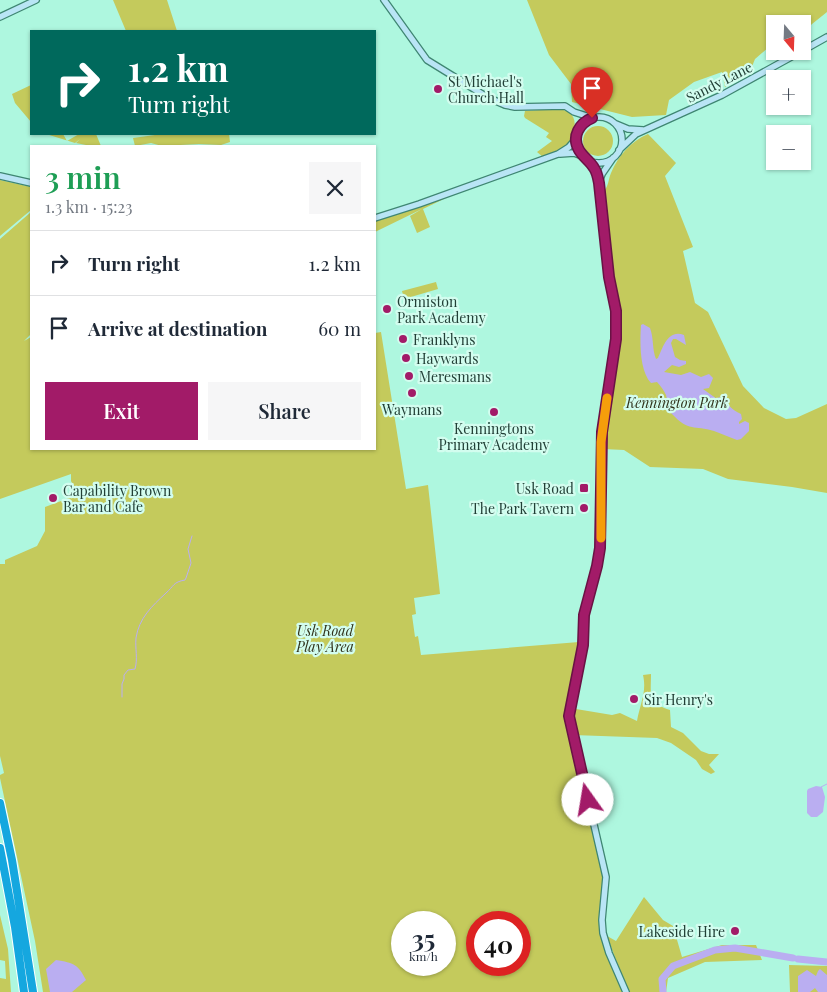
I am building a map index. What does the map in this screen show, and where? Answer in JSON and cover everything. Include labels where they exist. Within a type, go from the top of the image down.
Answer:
[{"type":"highway","points":[[0,803],[15,877],[33,992]]},
{"type":"highway","points":[[0,848],[24,992]]},
{"type":"street","points":[[0,17],[36,0]]},
{"type":"street","points":[[384,0],[427,60],[487,97],[509,106],[522,108],[560,105],[592,118],[606,118],[628,129],[645,130]]},
{"type":"street","name":"Sandy Lane","points":[[811,46],[827,37]]},
{"type":"street","name":"Sandy Lane","points":[[619,150],[632,137],[722,95],[786,60]]},
{"type":"street","points":[[376,218],[558,154],[569,147],[576,138],[578,120],[574,112]]},
{"type":"street","points":[[578,130],[592,118]]},
{"type":"street","points":[[599,183],[602,174],[619,150],[621,136],[615,123]]},
{"type":"street","points":[[576,138],[579,149],[596,170],[599,183],[609,277],[616,311],[616,339],[602,432],[600,548],[584,615],[583,645],[569,716],[605,871],[606,888],[602,920],[603,933],[626,992]]},
{"type":"street","points":[[558,154],[574,153],[600,162],[613,158]]},
{"type":"street","points":[[0,176],[30,183]]},
{"type":"green space","points":[[113,0],[167,0],[177,30],[126,30]]},
{"type":"green space","points":[[527,0],[827,0],[827,12],[811,25],[811,15],[766,15],[766,50],[755,59],[749,74],[725,87],[722,72],[694,82],[669,100],[666,115],[632,117],[572,102],[571,84],[549,55]]},
{"type":"green space","points":[[30,85],[30,121],[15,103],[12,94]]},
{"type":"green space","points":[[561,109],[570,113],[575,124],[574,129],[565,147],[543,157],[537,152],[552,141],[546,137],[549,133],[525,118],[525,111]]},
{"type":"green space","points":[[598,126],[609,130],[613,141],[609,152],[598,156],[587,152],[583,141],[587,130]]},
{"type":"green space","name":"Kennington Park","points":[[648,134],[676,163],[665,176],[693,247],[683,251],[695,303],[708,312],[743,386],[764,408],[786,419],[796,418],[827,404],[827,493],[728,479],[703,469],[650,467],[624,450],[603,449],[617,356],[619,321],[612,277],[610,235],[604,191],[621,155],[636,141]]},
{"type":"green space","points":[[50,135],[64,135],[67,140]]},
{"type":"green space","points":[[77,135],[96,135],[101,145],[76,143],[80,139],[75,143],[68,141]]},
{"type":"green space","points":[[155,135],[229,135],[230,142],[221,145],[158,145],[151,143],[135,145],[133,138]]},
{"type":"green space","points":[[0,180],[30,187],[30,211],[0,236]]},
{"type":"green space","points":[[452,195],[423,209],[430,227],[417,233],[410,216],[422,209],[376,232],[376,221]]},
{"type":"green space","name":"Usk Road Play Area","points":[[30,213],[30,335],[24,341],[30,338],[30,450],[376,450],[376,333],[381,332],[406,489],[428,485],[440,594],[414,598],[416,614],[412,615],[415,637],[418,636],[421,655],[579,642],[575,663],[579,664],[570,708],[612,715],[620,713],[637,721],[644,693],[643,675],[651,674],[652,697],[657,704],[670,710],[671,727],[683,733],[701,751],[709,754],[719,754],[709,765],[715,772],[711,774],[702,769],[696,760],[671,743],[657,738],[573,735],[605,871],[605,940],[625,992],[43,992],[35,941],[0,778],[0,775],[4,773],[0,756],[0,564],[5,564],[5,560],[37,546],[45,531],[45,507],[69,498],[76,492],[71,481],[71,474],[0,499],[0,239]]},
{"type":"green space","points":[[436,282],[438,289],[404,299],[402,291]]},
{"type":"green space","points":[[644,897],[663,920],[673,926],[682,957],[722,945],[756,945],[762,960],[705,962],[668,978],[666,992],[628,992],[607,936],[616,941]]},
{"type":"green space","points":[[0,915],[8,949],[11,992],[0,992],[0,978],[6,979],[5,961],[0,960]]},
{"type":"green space","points":[[789,965],[827,966],[827,992],[790,992]]},
{"type":"shaded area","points":[[643,324],[650,328],[656,359],[670,337],[678,334],[684,335],[686,345],[676,339],[673,339],[671,343],[675,357],[686,361],[686,364],[679,367],[672,365],[664,372],[681,375],[690,372],[701,377],[709,374],[713,378],[709,388],[703,389],[717,399],[719,397],[741,414],[742,419],[739,424],[745,421],[749,423],[749,431],[741,439],[737,440],[707,429],[687,426],[670,412],[663,390],[657,382],[651,383],[644,371],[641,347],[641,325]]},
{"type":"shaded area","points":[[816,786],[822,787],[825,797],[823,812],[817,817],[811,817],[807,813],[807,791]]},
{"type":"shaded area","points":[[56,960],[78,967],[86,980],[72,992],[50,992],[46,969]]},
{"type":"shaded area","points":[[820,969],[827,975],[827,992],[818,992],[815,988],[810,992],[798,992],[798,976],[807,970],[816,976]]},
{"type":"waterway","points":[[122,697],[124,675],[128,670],[135,669],[136,638],[140,624],[151,608],[174,585],[185,580],[191,563],[188,549],[192,536]]},
{"type":"waterway","points":[[821,787],[827,784]]},
{"type":"waterway","points":[[663,992],[662,979],[673,966],[715,950],[735,948],[793,958]]},
{"type":"waterway","points":[[798,959],[827,962]]},
{"type":"slow traffic","points":[[601,538],[601,442],[607,398]]},
{"type":"place","name":"St Michael's Church Hall","points":[[438,89]]},
{"type":"place","name":"Ormiston Park Academy","points":[[387,309]]},
{"type":"place","name":"Franklyns","points":[[403,339]]},
{"type":"place","name":"Haywards","points":[[406,358]]},
{"type":"place","name":"Meresmans","points":[[409,376]]},
{"type":"place","name":"Waymans","points":[[412,393]]},
{"type":"place","name":"Kenningtons Primary Academy","points":[[494,412]]},
{"type":"place","name":"Usk Road","points":[[584,488]]},
{"type":"place","name":"Capability Brown Bar and Cafe","points":[[53,498]]},
{"type":"place","name":"The Park Tavern","points":[[584,508]]},
{"type":"place","name":"Sir Henry's","points":[[634,699]]},
{"type":"place","name":"Lakeside Hire","points":[[735,931]]},
{"type":"route","points":[[588,800],[569,716],[583,645],[584,615],[600,548],[602,515],[600,490],[601,442],[616,339],[616,311],[609,277],[599,183],[596,170],[584,157],[579,149],[576,138],[578,130],[587,120],[592,118]]}]
